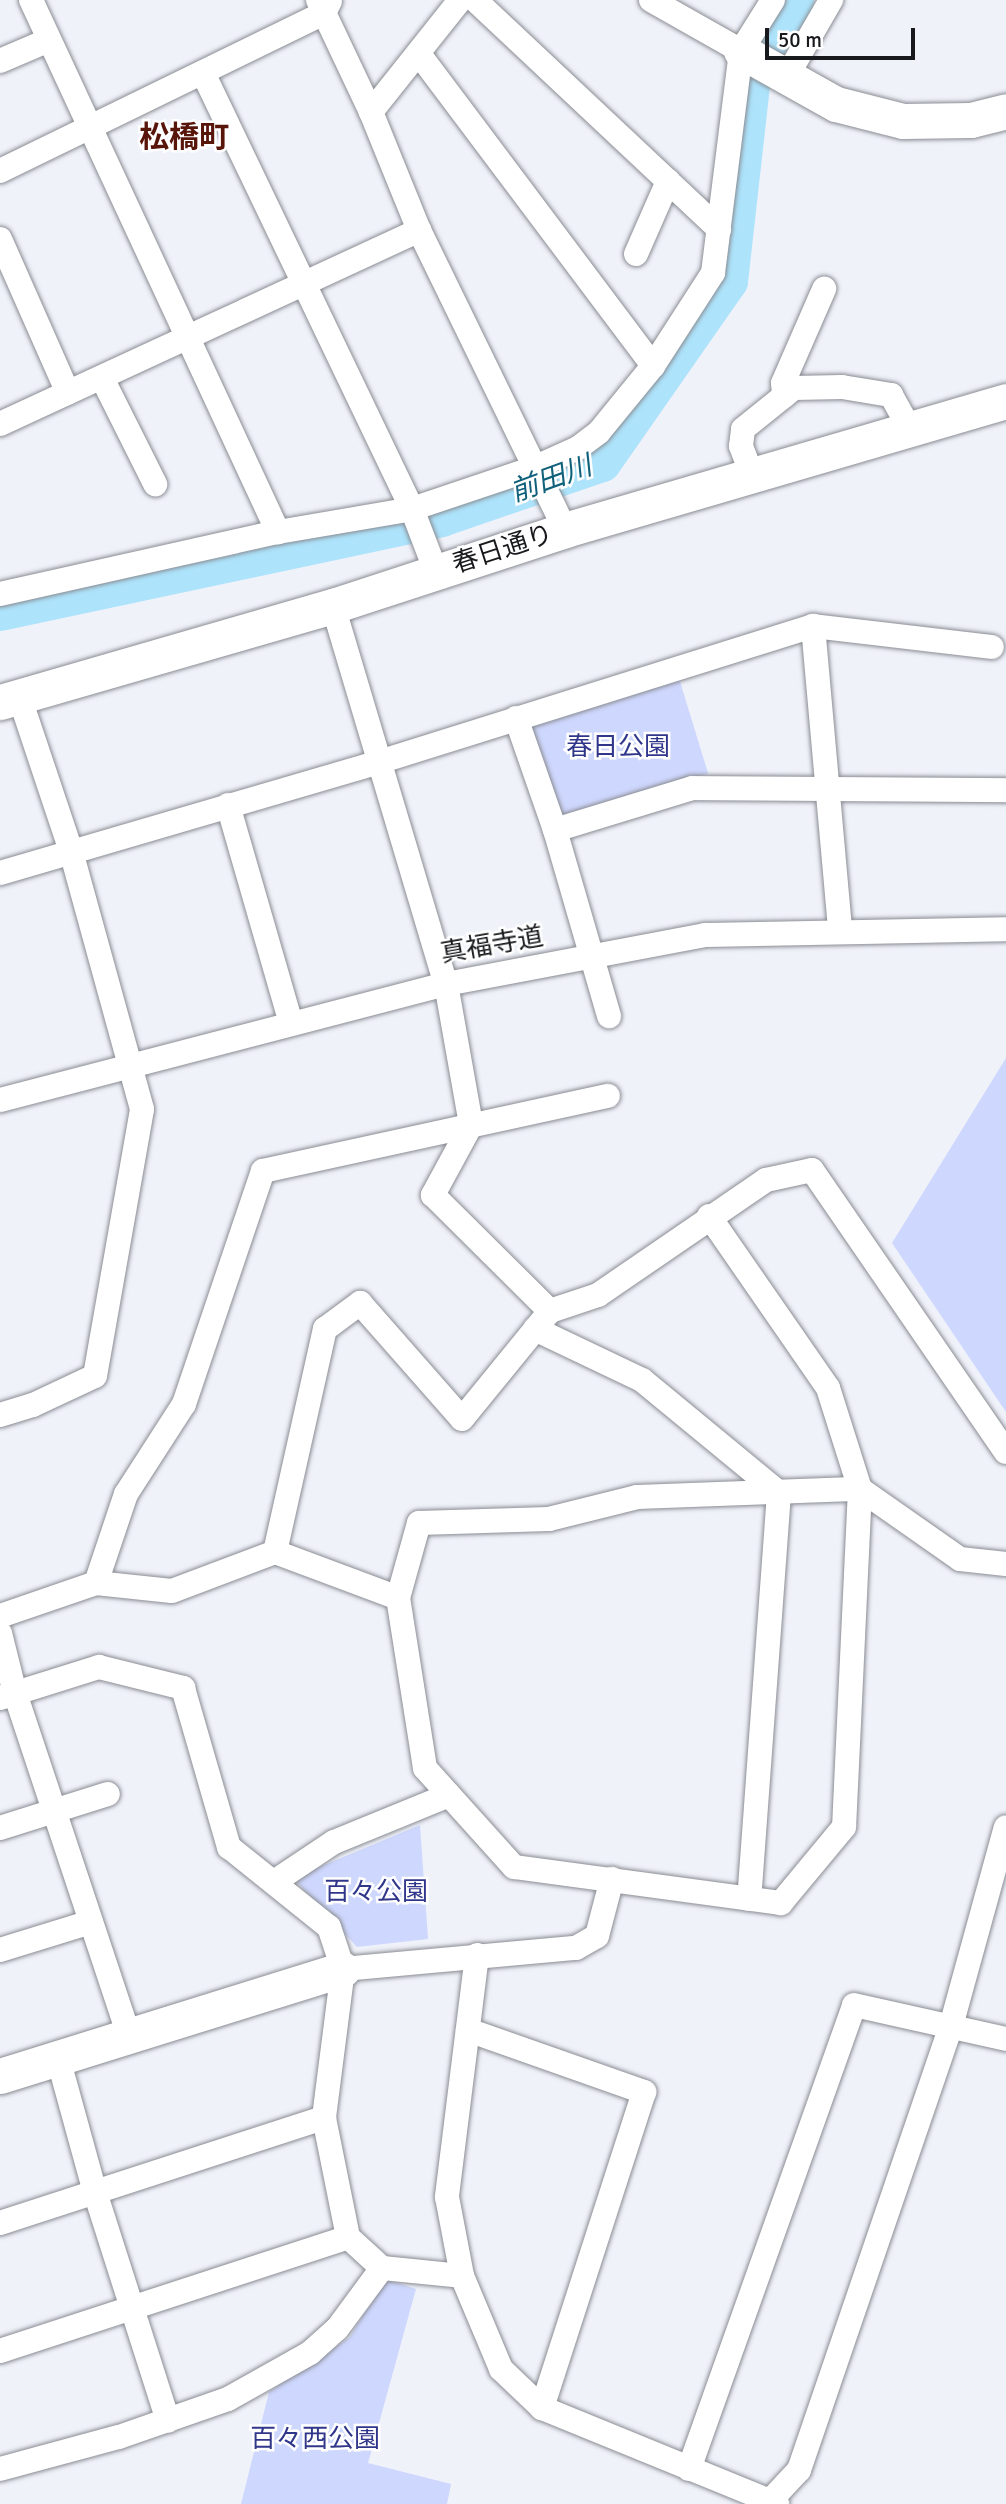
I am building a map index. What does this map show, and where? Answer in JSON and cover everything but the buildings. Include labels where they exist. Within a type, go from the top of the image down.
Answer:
[{"type":"street","points":[[372,112],[460,0]]},
{"type":"street","points":[[475,0],[719,229]]},
{"type":"street","points":[[651,0],[836,104],[903,121],[971,120],[1006,111]]},
{"type":"street","points":[[0,594],[278,532],[412,509],[534,468],[578,448],[599,432],[653,366],[713,273],[741,51],[774,0]]},
{"type":"street","points":[[780,72],[831,0]]},
{"type":"street","points":[[38,2],[49,40],[89,130],[278,532]]},
{"type":"street","points":[[0,171],[204,75],[324,4],[372,112],[419,230],[565,530]]},
{"type":"street","points":[[0,61],[49,40]]},
{"type":"street","points":[[419,54],[653,366]]},
{"type":"street","points":[[204,75],[412,509],[432,559]]},
{"type":"street","points":[[636,254],[668,181]]},
{"type":"street","points":[[0,424],[187,340],[419,230]]},
{"type":"street","points":[[0,239],[68,393]]},
{"type":"street","points":[[785,396],[783,383],[824,289]]},
{"type":"street","points":[[102,378],[155,484]]},
{"type":"street","points":[[752,475],[741,446],[743,429],[794,388],[842,387],[891,395],[911,429]]},
{"type":"street","name":"春日通り","points":[[10,699],[333,606],[432,559],[565,530],[1006,401]]},
{"type":"street","points":[[333,606],[446,984],[471,1125],[433,1195],[543,1320],[642,1380],[779,1493]]},
{"type":"street","points":[[0,873],[379,762],[813,626],[992,647]]},
{"type":"street","points":[[813,626],[840,929]]},
{"type":"street","points":[[0,1415],[33,1405],[95,1376],[142,1110],[71,851],[10,699]]},
{"type":"street","points":[[516,718],[555,830],[609,1016]]},
{"type":"street","points":[[555,830],[692,788],[1006,790]]},
{"type":"street","points":[[228,805],[291,1023]]},
{"type":"street","name":"真福寺道","points":[[2,1090],[130,1064],[446,984],[594,958],[705,934],[840,929],[1006,929]]},
{"type":"street","points":[[96,1583],[126,1494],[184,1404],[263,1171],[608,1096]]},
{"type":"street","points":[[275,1552],[325,1329],[360,1303],[462,1419],[543,1320],[598,1295],[709,1216],[766,1180],[811,1170],[1006,1452]]},
{"type":"street","points":[[709,1216],[828,1388],[860,1489],[844,1827],[781,1903],[514,1867],[425,1768],[398,1598],[419,1523],[549,1519],[637,1497],[860,1489],[960,1559],[1006,1564]]},
{"type":"street","points":[[749,1899],[779,1493]]},
{"type":"street","points":[[0,1616],[96,1583],[172,1591],[275,1552],[398,1598]]},
{"type":"street","points":[[0,1633],[8,1695],[54,1812],[128,2034]]},
{"type":"street","points":[[8,1695],[99,1667],[183,1688],[229,1847],[329,1927],[343,1969],[324,2118],[348,2236],[382,2268],[462,2276]]},
{"type":"street","points":[[0,1828],[108,1794]]},
{"type":"street","points":[[274,1882],[334,1842],[449,1795]]},
{"type":"street","points":[[477,1955],[447,2197],[462,2276],[501,2369],[542,2408],[774,2502],[799,2470],[951,2026],[1006,1827]]},
{"type":"street","points":[[0,2076],[343,1969],[576,1948],[597,1936],[612,1880]]},
{"type":"street","points":[[0,1950],[91,1922]]},
{"type":"street","points":[[689,2469],[854,2005],[1006,2039]]},
{"type":"street","points":[[468,2030],[645,2092],[542,2408]]},
{"type":"street","points":[[58,2058],[95,2192],[168,2421]]},
{"type":"street","points":[[0,2223],[324,2118]]},
{"type":"street","points":[[0,2351],[348,2236]]},
{"type":"street","points":[[0,2469],[168,2421],[228,2399],[310,2354],[337,2329],[382,2268]]},
{"type":"green space","name":"春日公園","points":[[678,675],[708,773],[557,820],[527,721]]},
{"type":"green space","points":[[1006,1058],[1006,1412],[892,1243]]},
{"type":"green space","name":"百々公園","points":[[420,1825],[428,1939],[357,1947],[293,1878]]},
{"type":"green space","name":"百々西公園","points":[[386,2279],[416,2289],[368,2463],[451,2484],[447,2504],[241,2504],[269,2392],[349,2338]]},
{"type":"waterway","name":"前田川","points":[[0,612],[441,518],[602,463],[729,281],[751,84],[768,44],[795,0]]},
{"type":"district","name":"松橋町","points":[[184,138]]}]
